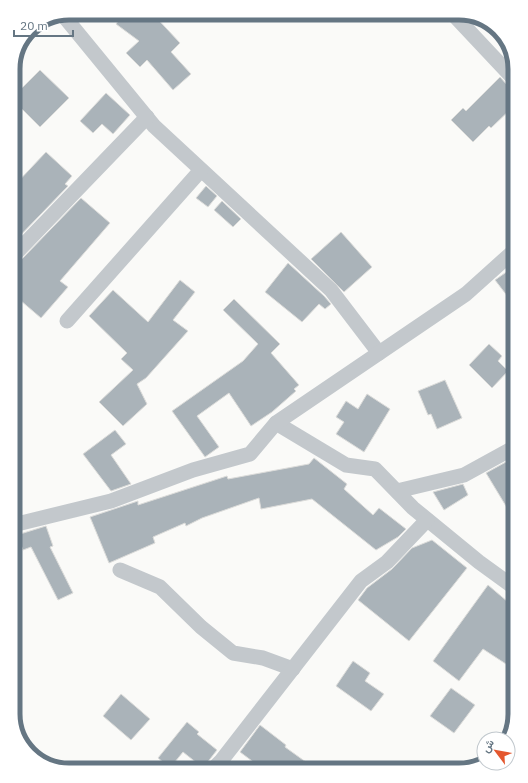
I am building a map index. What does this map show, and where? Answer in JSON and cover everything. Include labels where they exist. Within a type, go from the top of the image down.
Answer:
[{"type":"street","points":[[67,20],[147,117],[201,170],[331,290],[379,353]]},
{"type":"street","points":[[459,20],[508,73]]},
{"type":"street","points":[[20,249],[147,117]]},
{"type":"street","points":[[67,321],[201,170]]},
{"type":"street","points":[[20,523],[112,501],[193,470],[250,454],[276,423],[466,294],[508,256]]},
{"type":"street","points":[[276,423],[346,465],[375,469],[427,520],[508,583]]},
{"type":"street","points":[[397,491],[464,475],[508,451]]},
{"type":"street","points":[[225,763],[293,668],[361,581],[387,562],[427,520]]},
{"type":"street","points":[[120,570],[160,587],[201,627],[233,653],[263,658],[293,668]]},
{"type":"building","points":[[119,20],[159,20],[180,43],[171,52],[191,74],[173,90],[147,60],[140,67],[126,53],[139,41],[116,24]]},
{"type":"building","points":[[40,70],[69,98],[40,127],[20,107],[20,90]]},
{"type":"building","points":[[500,77],[508,86],[508,112],[491,128],[489,126],[473,142],[451,120],[463,108],[466,111]]},
{"type":"building","points":[[106,93],[130,115],[113,134],[102,124],[93,133],[80,121]]},
{"type":"building","points":[[46,152],[72,176],[65,184],[68,186],[20,236],[20,180]]},
{"type":"building","points":[[206,186],[217,196],[208,207],[196,198]]},
{"type":"building","points":[[81,198],[110,223],[60,281],[68,287],[41,318],[20,300],[20,261]]},
{"type":"building","points":[[222,201],[241,219],[233,227],[214,210]]},
{"type":"building","points":[[341,232],[372,267],[344,292],[311,259]]},
{"type":"building","points":[[288,263],[331,304],[325,309],[319,304],[302,322],[265,292]]},
{"type":"building","points":[[508,271],[508,297],[495,280]]},
{"type":"building","points":[[180,280],[195,292],[173,320],[188,331],[146,378],[137,384],[147,404],[123,426],[99,402],[133,370],[121,359],[127,353],[89,316],[113,290],[148,322]]},
{"type":"building","points":[[234,299],[280,344],[271,353],[299,385],[294,389],[296,391],[272,412],[251,426],[229,393],[197,416],[219,447],[205,457],[172,411],[243,361],[258,344],[223,310]]},
{"type":"building","points":[[489,344],[502,356],[498,361],[508,371],[492,388],[469,365]]},
{"type":"building","points":[[445,380],[462,418],[437,429],[431,414],[428,415],[418,391]]},
{"type":"building","points":[[367,394],[390,409],[364,452],[336,434],[344,422],[336,417],[346,401],[358,409]]},
{"type":"building","points":[[115,430],[126,444],[111,455],[131,484],[111,491],[83,454]]},
{"type":"building","points":[[314,458],[347,484],[344,489],[373,515],[379,508],[406,529],[398,537],[376,550],[312,499],[261,509],[259,498],[202,518],[186,526],[185,523],[153,537],[155,543],[109,563],[90,517],[138,501],[138,505],[227,476],[228,479],[309,464]]},
{"type":"building","points":[[508,461],[508,509],[486,473]]},
{"type":"building","points":[[463,484],[468,495],[444,510],[433,492]]},
{"type":"building","points":[[46,526],[53,546],[50,547],[73,593],[58,600],[31,547],[23,550],[20,542],[20,534]]},
{"type":"building","points":[[432,540],[467,568],[409,641],[358,600],[367,588],[392,569],[412,548]]},
{"type":"building","points":[[488,585],[508,602],[508,661],[506,664],[483,649],[459,681],[433,661]]},
{"type":"building","points":[[353,661],[370,673],[365,681],[384,694],[371,711],[336,686]]},
{"type":"building","points":[[451,688],[475,705],[454,733],[430,716]]},
{"type":"building","points":[[121,694],[150,719],[131,740],[103,716]]},
{"type":"building","points":[[187,722],[199,732],[197,734],[217,750],[207,763],[197,763],[183,752],[174,763],[164,763],[158,758]]},
{"type":"building","points":[[260,725],[286,745],[285,747],[307,763],[255,763],[240,752]]}]
